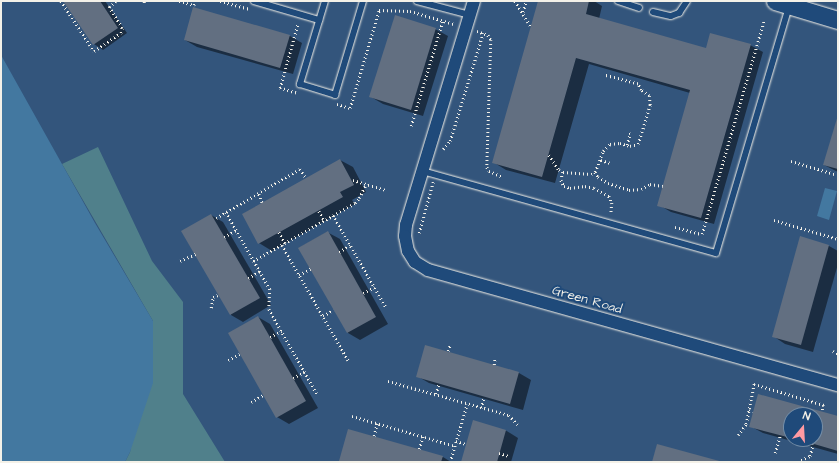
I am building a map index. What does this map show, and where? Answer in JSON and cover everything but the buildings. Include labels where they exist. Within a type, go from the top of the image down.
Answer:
[{"type":"street","name":"Green Road","points":[[474,1],[406,225],[405,236],[408,251],[415,262],[428,270],[838,386]]},
{"type":"street","points":[[782,3],[838,20]]},
{"type":"lane","points":[[254,1],[319,20]]},
{"type":"lane","points":[[325,1],[300,84],[335,95],[363,1]]},
{"type":"lane","points":[[417,1],[470,15]]},
{"type":"lane","points":[[618,1],[639,8]]},
{"type":"lane","points":[[653,12],[671,16],[679,13],[687,1]]},
{"type":"lane","points":[[421,175],[716,253],[782,3]]},
{"type":"path","points":[[61,1],[94,51],[121,33],[122,28],[109,7],[116,1]]},
{"type":"path","points":[[179,1],[194,5],[195,1]]},
{"type":"path","points":[[220,1],[256,11]]},
{"type":"path","points":[[515,1],[531,27]]},
{"type":"path","points":[[523,12],[526,1]]},
{"type":"path","points":[[336,104],[350,108],[379,10],[410,11],[454,24]]},
{"type":"path","points":[[411,126],[445,16]]},
{"type":"path","points":[[675,227],[702,234],[764,20]]},
{"type":"path","points":[[291,21],[298,23],[280,88],[301,94]]},
{"type":"path","points":[[473,30],[483,33],[490,37],[491,40],[487,167],[489,171],[503,177]]},
{"type":"path","points":[[442,154],[444,147],[450,141],[483,33]]},
{"type":"path","points":[[595,172],[601,160],[603,151],[610,144],[620,143],[635,146],[640,140],[651,100],[638,84],[606,75]]},
{"type":"path","points":[[627,145],[630,134],[628,133]]},
{"type":"path","points":[[549,155],[559,170],[563,172],[595,172]]},
{"type":"path","points":[[601,160],[610,163]]},
{"type":"path","points":[[791,161],[838,175]]},
{"type":"path","points":[[216,218],[300,169],[306,178]]},
{"type":"path","points":[[563,172],[561,180],[564,186],[570,188],[585,186],[594,188],[609,196],[612,199],[611,211]]},
{"type":"path","points":[[595,172],[598,177],[608,183],[629,190],[641,188],[650,184],[663,186]]},
{"type":"path","points":[[353,180],[386,190]]},
{"type":"path","points":[[417,240],[434,182]]},
{"type":"path","points":[[254,261],[355,203],[366,184]]},
{"type":"path","points":[[258,193],[262,202]]},
{"type":"path","points":[[319,211],[324,220]]},
{"type":"path","points":[[226,212],[270,289],[269,309],[317,394]]},
{"type":"path","points":[[333,215],[386,307]]},
{"type":"path","points":[[774,220],[838,239]]},
{"type":"path","points":[[224,237],[236,230]]},
{"type":"path","points":[[280,232],[285,243]]},
{"type":"path","points":[[282,245],[348,360]]},
{"type":"path","points":[[339,252],[350,246]]},
{"type":"path","points":[[180,261],[194,254]]},
{"type":"path","points":[[299,275],[310,269]]},
{"type":"path","points":[[248,278],[260,271]]},
{"type":"path","points":[[363,293],[375,287]]},
{"type":"path","points":[[211,308],[213,297],[218,295]]},
{"type":"path","points":[[323,316],[333,310]]},
{"type":"path","points":[[270,337],[281,331]]},
{"type":"path","points":[[448,352],[450,345]]},
{"type":"path","points":[[833,351],[838,354]]},
{"type":"path","points":[[228,360],[240,354]]},
{"type":"path","points":[[494,365],[495,358]]},
{"type":"path","points":[[293,378],[304,372]]},
{"type":"path","points":[[388,381],[509,416],[518,424]]},
{"type":"path","points":[[436,394],[439,383]]},
{"type":"path","points":[[738,436],[746,424],[754,384],[824,405],[823,408]]},
{"type":"path","points":[[251,402],[263,395]]},
{"type":"path","points":[[481,408],[484,397]]},
{"type":"path","points":[[450,462],[467,404]]},
{"type":"path","points":[[748,410],[753,412]]},
{"type":"path","points":[[352,416],[455,446]]},
{"type":"path","points":[[374,436],[377,424]]},
{"type":"path","points":[[775,453],[780,435]]},
{"type":"path","points":[[419,449],[423,436]]},
{"type":"path","points":[[456,441],[466,444]]},
{"type":"path","points":[[801,460],[810,456],[812,447]]},
{"type":"path","points":[[499,453],[509,456]]},
{"type":"green space","points":[[98,147],[152,261],[183,302],[183,394],[225,462],[125,462],[130,452],[153,321],[62,164]]},
{"type":"water","points":[[1,55],[95,223],[153,321],[153,383],[130,452],[125,462],[1,462]]},
{"type":"water","points":[[825,188],[837,191],[829,220],[817,216]]}]
